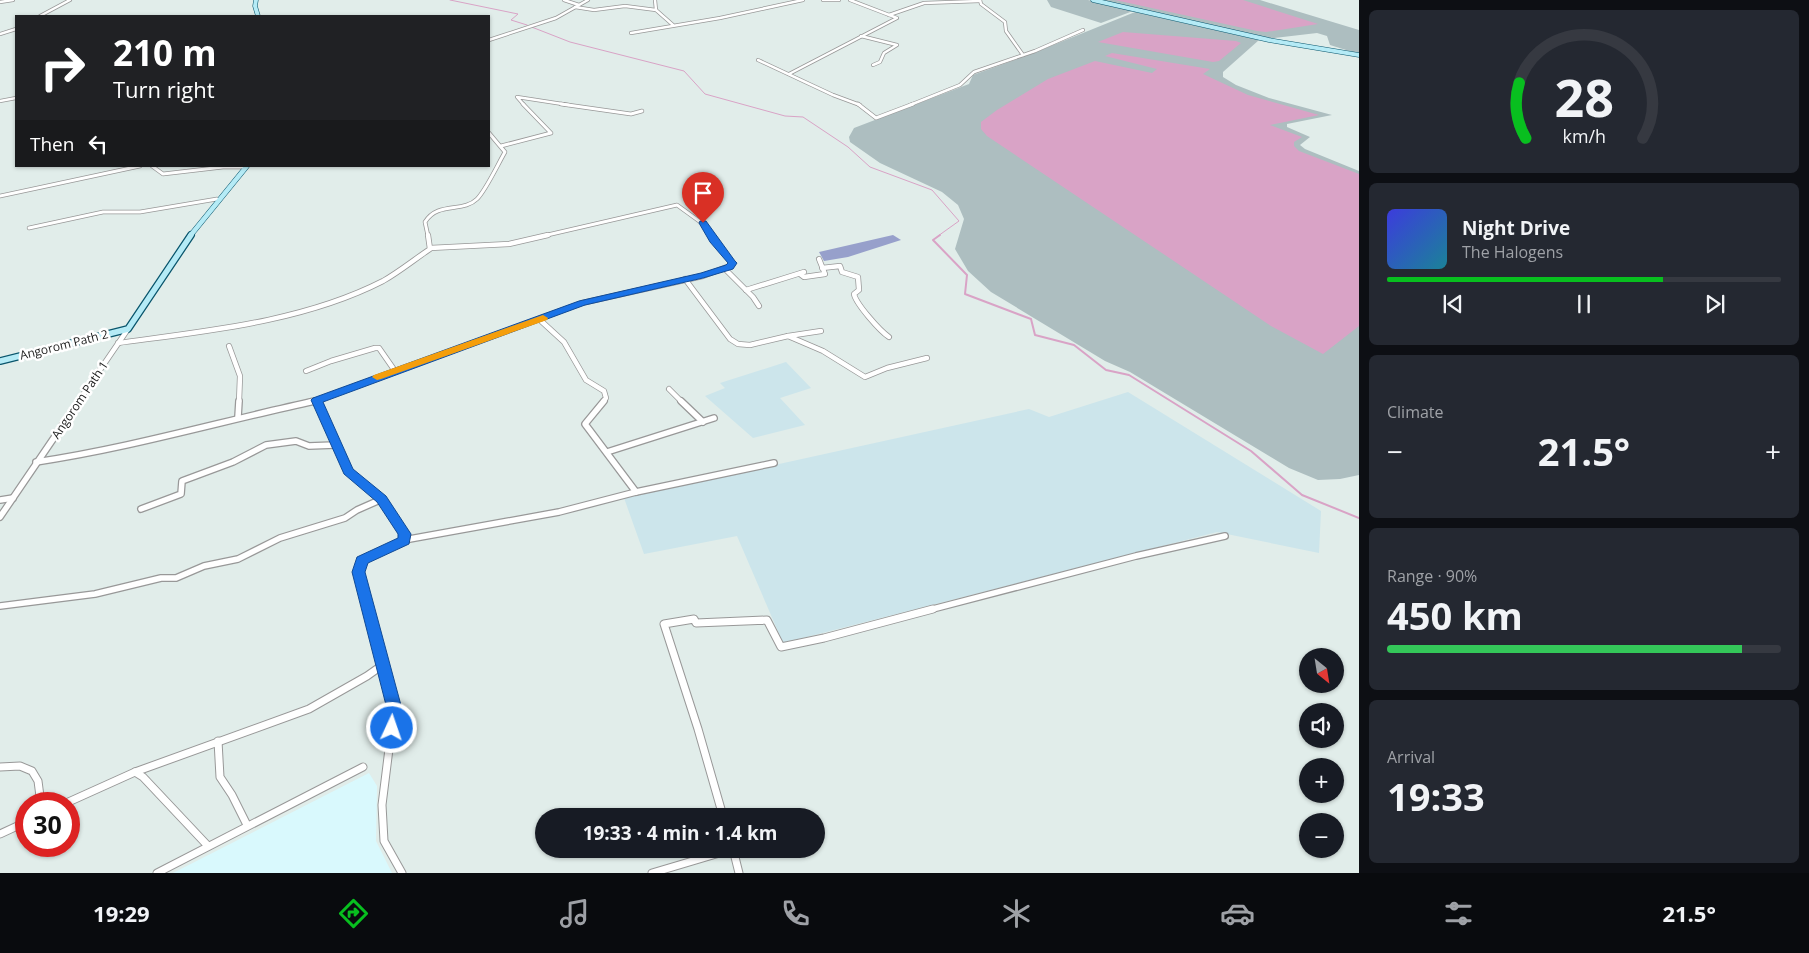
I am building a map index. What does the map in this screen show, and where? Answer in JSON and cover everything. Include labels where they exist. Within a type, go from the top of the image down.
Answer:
[{"type":"street","points":[[0,2],[13,0]]},
{"type":"street","points":[[42,15],[70,0]]},
{"type":"street","points":[[256,0],[255,6],[258,15]]},
{"type":"street","points":[[564,0],[579,5]]},
{"type":"street","points":[[490,40],[550,20],[588,0]]},
{"type":"street","points":[[655,0],[656,10]]},
{"type":"street","points":[[631,32],[746,13],[803,0]]},
{"type":"street","points":[[823,0],[839,0]]},
{"type":"street","points":[[789,74],[897,18],[850,0]]},
{"type":"street","points":[[1092,0],[1269,40],[1359,55]]},
{"type":"street","points":[[888,15],[924,2],[980,1],[1005,22],[1006,32],[1023,55]]},
{"type":"street","points":[[575,7],[594,10],[625,6],[656,10],[673,25]]},
{"type":"street","points":[[0,34],[15,29]]},
{"type":"street","points":[[758,60],[833,95],[859,104],[876,118],[960,85],[974,72],[1023,55],[1083,30]]},
{"type":"street","points":[[860,36],[897,45],[884,53],[880,62],[873,66]]},
{"type":"street","points":[[501,146],[551,133],[517,97],[631,114],[642,112]]},
{"type":"street","points":[[0,101],[15,98]]},
{"type":"street","points":[[430,248],[425,222],[427,217],[435,212],[475,201],[504,155],[504,150],[490,134]]},
{"type":"street","points":[[0,196],[135,167]]},
{"type":"street","points":[[153,167],[163,174],[223,167],[246,167]]},
{"type":"street","name":"Angorom Path 1","points":[[0,517],[195,228],[217,199],[246,167]]},
{"type":"street","points":[[28,228],[103,212],[126,210],[140,212],[217,199]]},
{"type":"street","points":[[36,462],[89,454],[238,417],[316,400],[540,320],[582,303],[725,269],[732,265],[732,263],[713,240],[706,226],[677,205],[509,244],[430,248],[426,253],[384,280],[320,307],[220,329],[118,343]]},
{"type":"street","points":[[746,290],[802,273],[804,277],[823,275],[825,274],[819,259]]},
{"type":"street","points":[[822,268],[840,266],[842,272],[858,277],[859,290],[854,294],[855,300],[870,316],[878,329],[889,337]]},
{"type":"street","points":[[725,269],[759,306]]},
{"type":"street","points":[[685,279],[730,339],[738,344],[750,344],[821,331]]},
{"type":"street","points":[[540,320],[564,342],[586,380],[604,391],[606,398],[586,424],[636,492]]},
{"type":"street","name":"Angorom Path 2","points":[[0,361],[128,329]]},
{"type":"street","points":[[788,336],[823,351],[865,377],[887,368],[927,358]]},
{"type":"street","points":[[228,346],[240,376],[238,417]]},
{"type":"street","points":[[306,371],[331,361],[379,348],[394,371]]},
{"type":"street","points":[[670,389],[703,422]]},
{"type":"street","points":[[316,400],[335,446],[348,471],[382,499],[404,534],[404,540]]},
{"type":"street","points":[[607,452],[714,418]]},
{"type":"street","points":[[141,510],[181,494],[182,481],[233,462],[266,445],[296,441],[309,446],[335,446]]},
{"type":"street","points":[[402,873],[384,841],[382,805],[394,709],[359,572],[362,560],[404,540],[559,512],[636,492],[774,463]]},
{"type":"street","points":[[0,500],[13,498]]},
{"type":"street","points":[[0,606],[95,594],[161,578],[176,578],[204,566],[238,560],[280,538],[345,518],[357,510],[382,499]]},
{"type":"street","points":[[721,808],[698,728],[664,624],[694,619],[696,623],[767,620],[781,647],[824,638],[1136,556],[1226,536]]},
{"type":"street","points":[[80,797],[135,772],[218,741],[274,724],[309,709],[367,676],[384,664]]},
{"type":"street","points":[[218,741],[220,777],[232,795],[247,825]]},
{"type":"street","points":[[0,768],[21,766],[31,768],[35,773],[39,792]]},
{"type":"street","points":[[157,873],[362,767]]},
{"type":"street","points":[[135,772],[143,777],[208,846]]},
{"type":"street","points":[[0,834],[15,827]]},
{"type":"street","points":[[652,873],[703,858]]},
{"type":"street","points":[[735,858],[739,873]]},
{"type":"shaded area","points":[[1047,0],[1088,0],[1133,11],[1101,23],[1051,7]]},
{"type":"shaded area","points":[[1096,0],[1260,0],[1359,30],[1359,54],[1330,45],[1327,36],[1317,33],[1266,39]]},
{"type":"shaded area","points":[[1115,0],[1243,0],[1318,24],[1266,32],[1257,31]]},
{"type":"shaded area","points":[[1135,12],[1259,40],[1223,72],[1223,77],[1236,85],[1269,98],[1332,115],[1287,124],[1287,127],[1310,137],[1300,145],[1305,149],[1359,171],[1359,475],[1340,479],[1318,480],[1289,468],[1130,372],[1105,361],[991,292],[968,271],[955,249],[964,219],[958,205],[942,192],[880,163],[850,142],[849,137],[854,128],[969,84],[973,75]]},
{"type":"shaded area","points":[[1123,32],[1236,41],[1241,43],[1219,61],[1213,62],[1098,42]]},
{"type":"shaded area","points":[[1112,53],[1210,69],[1203,74],[1248,95],[1319,115],[1270,125],[1302,137],[1294,142],[1294,146],[1299,151],[1359,174],[1359,326],[1323,354],[1271,326],[987,136],[981,129],[981,122],[997,110],[1048,79],[1095,61],[1152,73],[1157,69],[1105,56]]},
{"type":"shaded area","points":[[893,235],[901,240],[848,257],[824,261],[819,252]]},
{"type":"shaded area","points":[[786,362],[811,388],[780,398],[805,425],[753,438],[705,396],[725,388],[720,383]]},
{"type":"shaded area","points":[[1128,392],[1321,511],[1319,553],[1217,532],[783,643],[737,536],[644,554],[624,498],[1029,409],[1049,417]]},
{"type":"shaded area","points":[[369,773],[377,786],[376,841],[392,873],[173,873]]},
{"type":"waterway","points":[[450,0],[518,14],[511,20],[527,25]]},
{"type":"waterway","points":[[529,26],[570,42],[684,71],[705,94],[785,116],[803,117],[848,147],[870,167],[932,190],[959,221],[938,236]]},
{"type":"waterway","points":[[940,235],[933,240],[967,275],[965,294],[1031,319],[1035,335],[1074,345],[1106,370],[1129,375],[1251,451],[1302,495],[1359,518]]},
{"type":"slow traffic","points":[[377,377],[435,358],[543,318]]},
{"type":"route","points":[[392,728],[394,709],[359,572],[362,560],[404,540],[404,534],[382,499],[348,471],[335,446],[316,400],[540,320],[582,303],[703,276],[730,267],[732,265],[730,259],[713,240],[703,223]]}]
